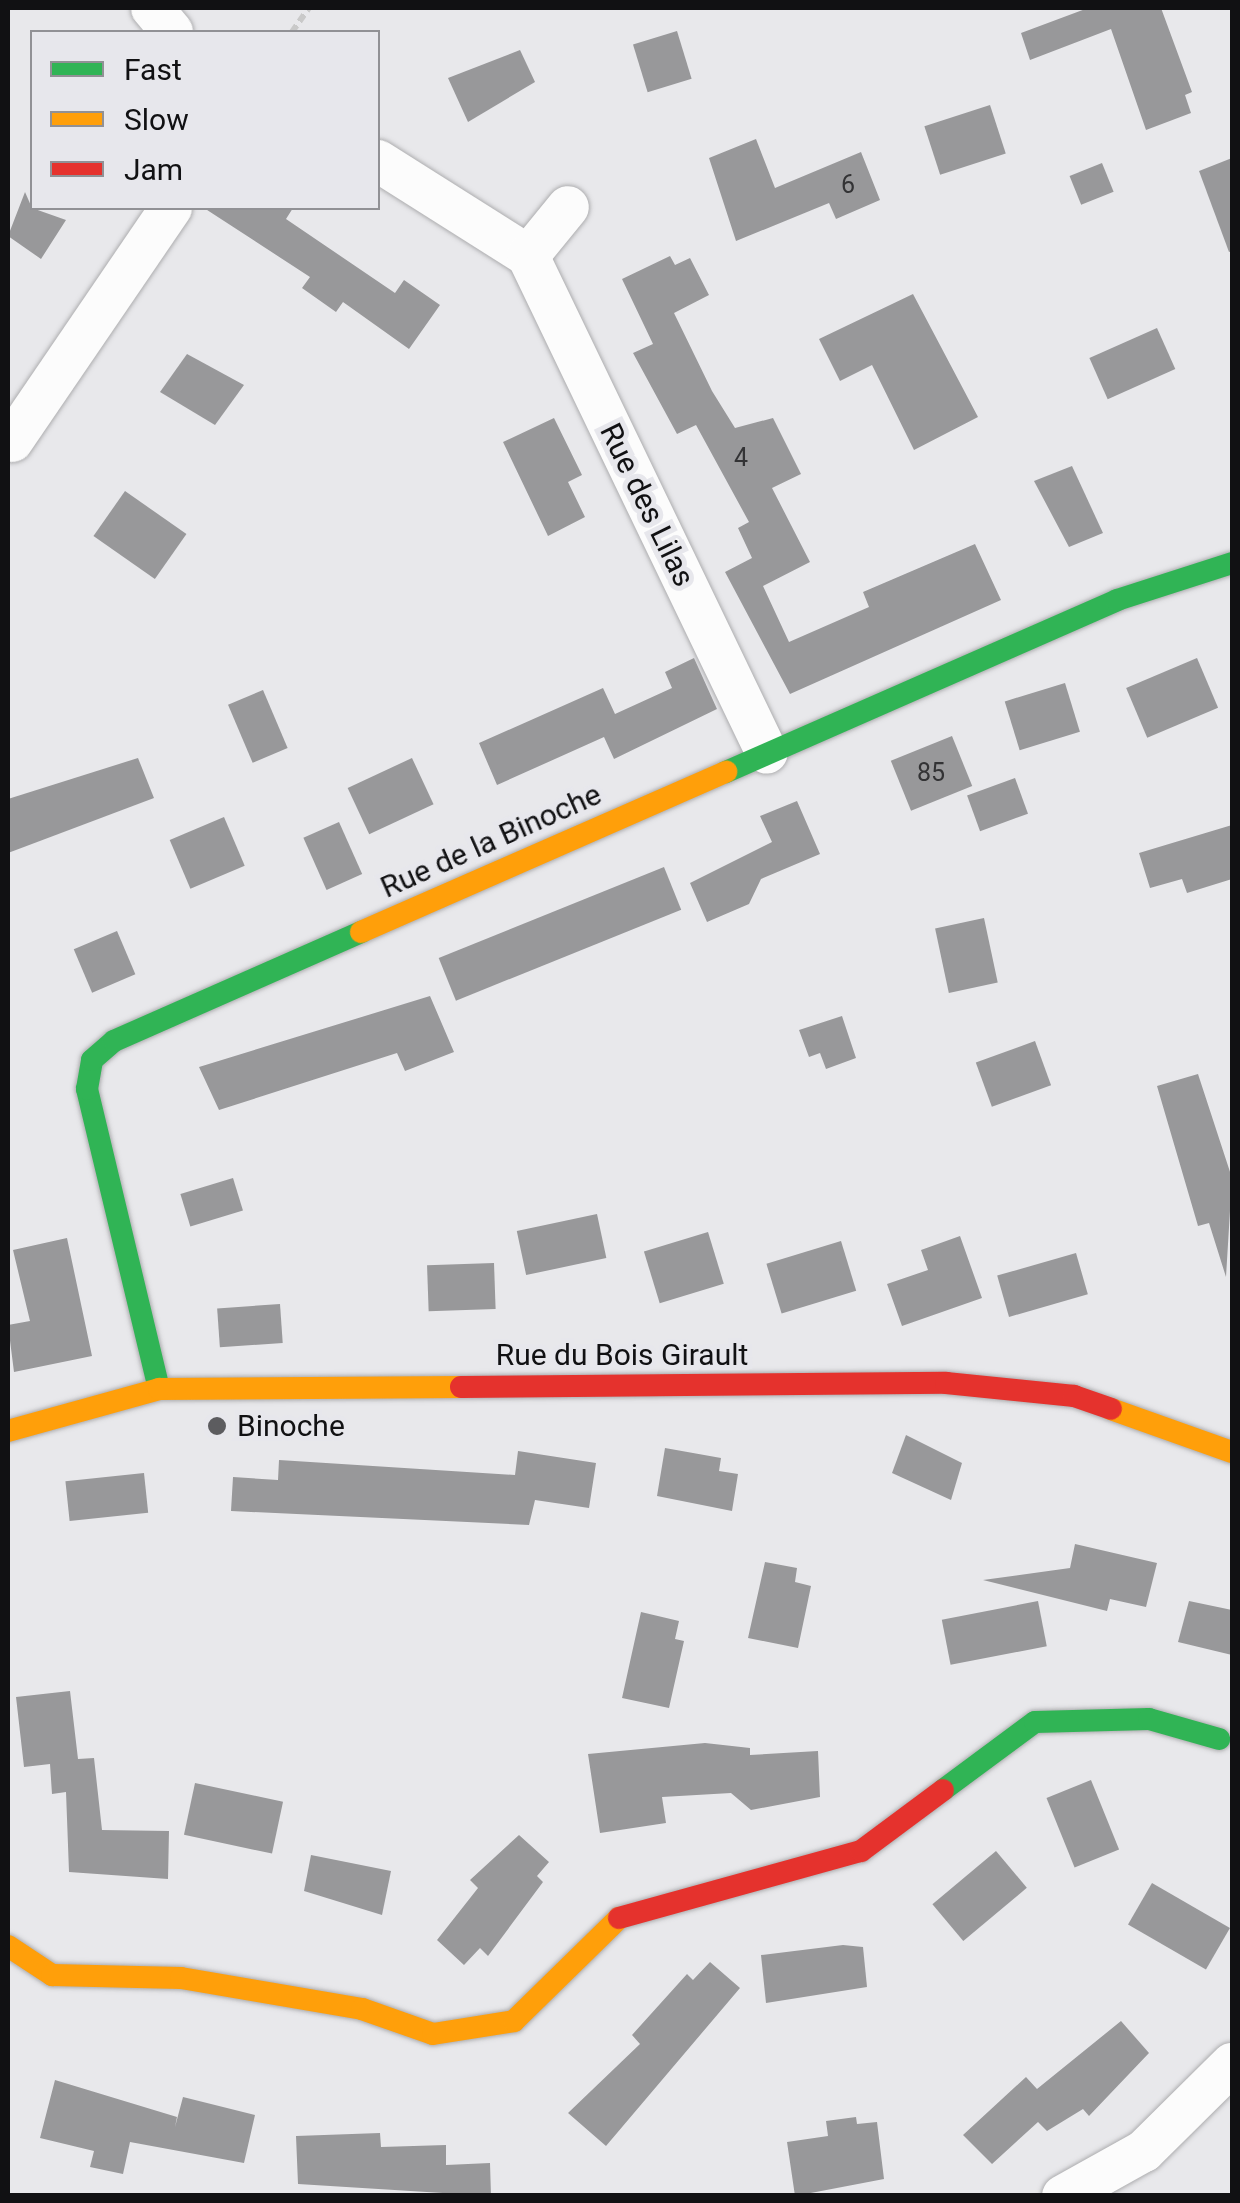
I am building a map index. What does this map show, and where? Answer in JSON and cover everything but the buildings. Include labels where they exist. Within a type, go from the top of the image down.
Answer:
[{"type":"street","points":[[152,8],[170,30]]},
{"type":"street","points":[[380,162],[528,256],[568,207]]},
{"type":"street","points":[[12,441],[170,210]]},
{"type":"street","name":"Rue des Lilas","points":[[528,256],[767,753]]},
{"type":"street","name":"Rue de la Binoche","points":[[159,1389],[87,1089],[92,1060],[114,1041],[1117,600],[1232,563]]},
{"type":"street","name":"Rue du Bois Girault","points":[[8,1431],[159,1389],[946,1383],[1074,1396],[1232,1452]]},
{"type":"street","points":[[8,1946],[52,1975],[182,1978],[362,2009],[433,2034],[473,2032],[514,2021],[553,1991],[622,1915],[861,1851],[1035,1722],[1149,1720],[1228,1739]]},
{"type":"street","points":[[1063,2196],[1144,2151],[1232,2064]]},
{"type":"path","points":[[293,30],[309,8]]},
{"type":"traffic: fast","points":[[726,772],[1117,600],[1232,563]]},
{"type":"traffic: fast","points":[[159,1389],[87,1089],[92,1060],[114,1041],[361,932]]},
{"type":"traffic: fast","points":[[943,1790],[1035,1722],[1149,1719],[1219,1739]]},
{"type":"traffic: slow","points":[[361,932],[726,772]]},
{"type":"traffic: slow","points":[[8,1431],[159,1389],[461,1387]]},
{"type":"traffic: slow","points":[[1111,1409],[1232,1452]]},
{"type":"traffic: slow","points":[[8,1946],[52,1975],[181,1978],[362,2009],[433,2034],[514,2021],[619,1918]]},
{"type":"traffic: jam","points":[[461,1387],[946,1383],[1074,1396],[1111,1409]]},
{"type":"traffic: jam","points":[[619,1918],[861,1851],[943,1790]]},
{"type":"place","name":"Binoche","points":[[217,1426]]}]
